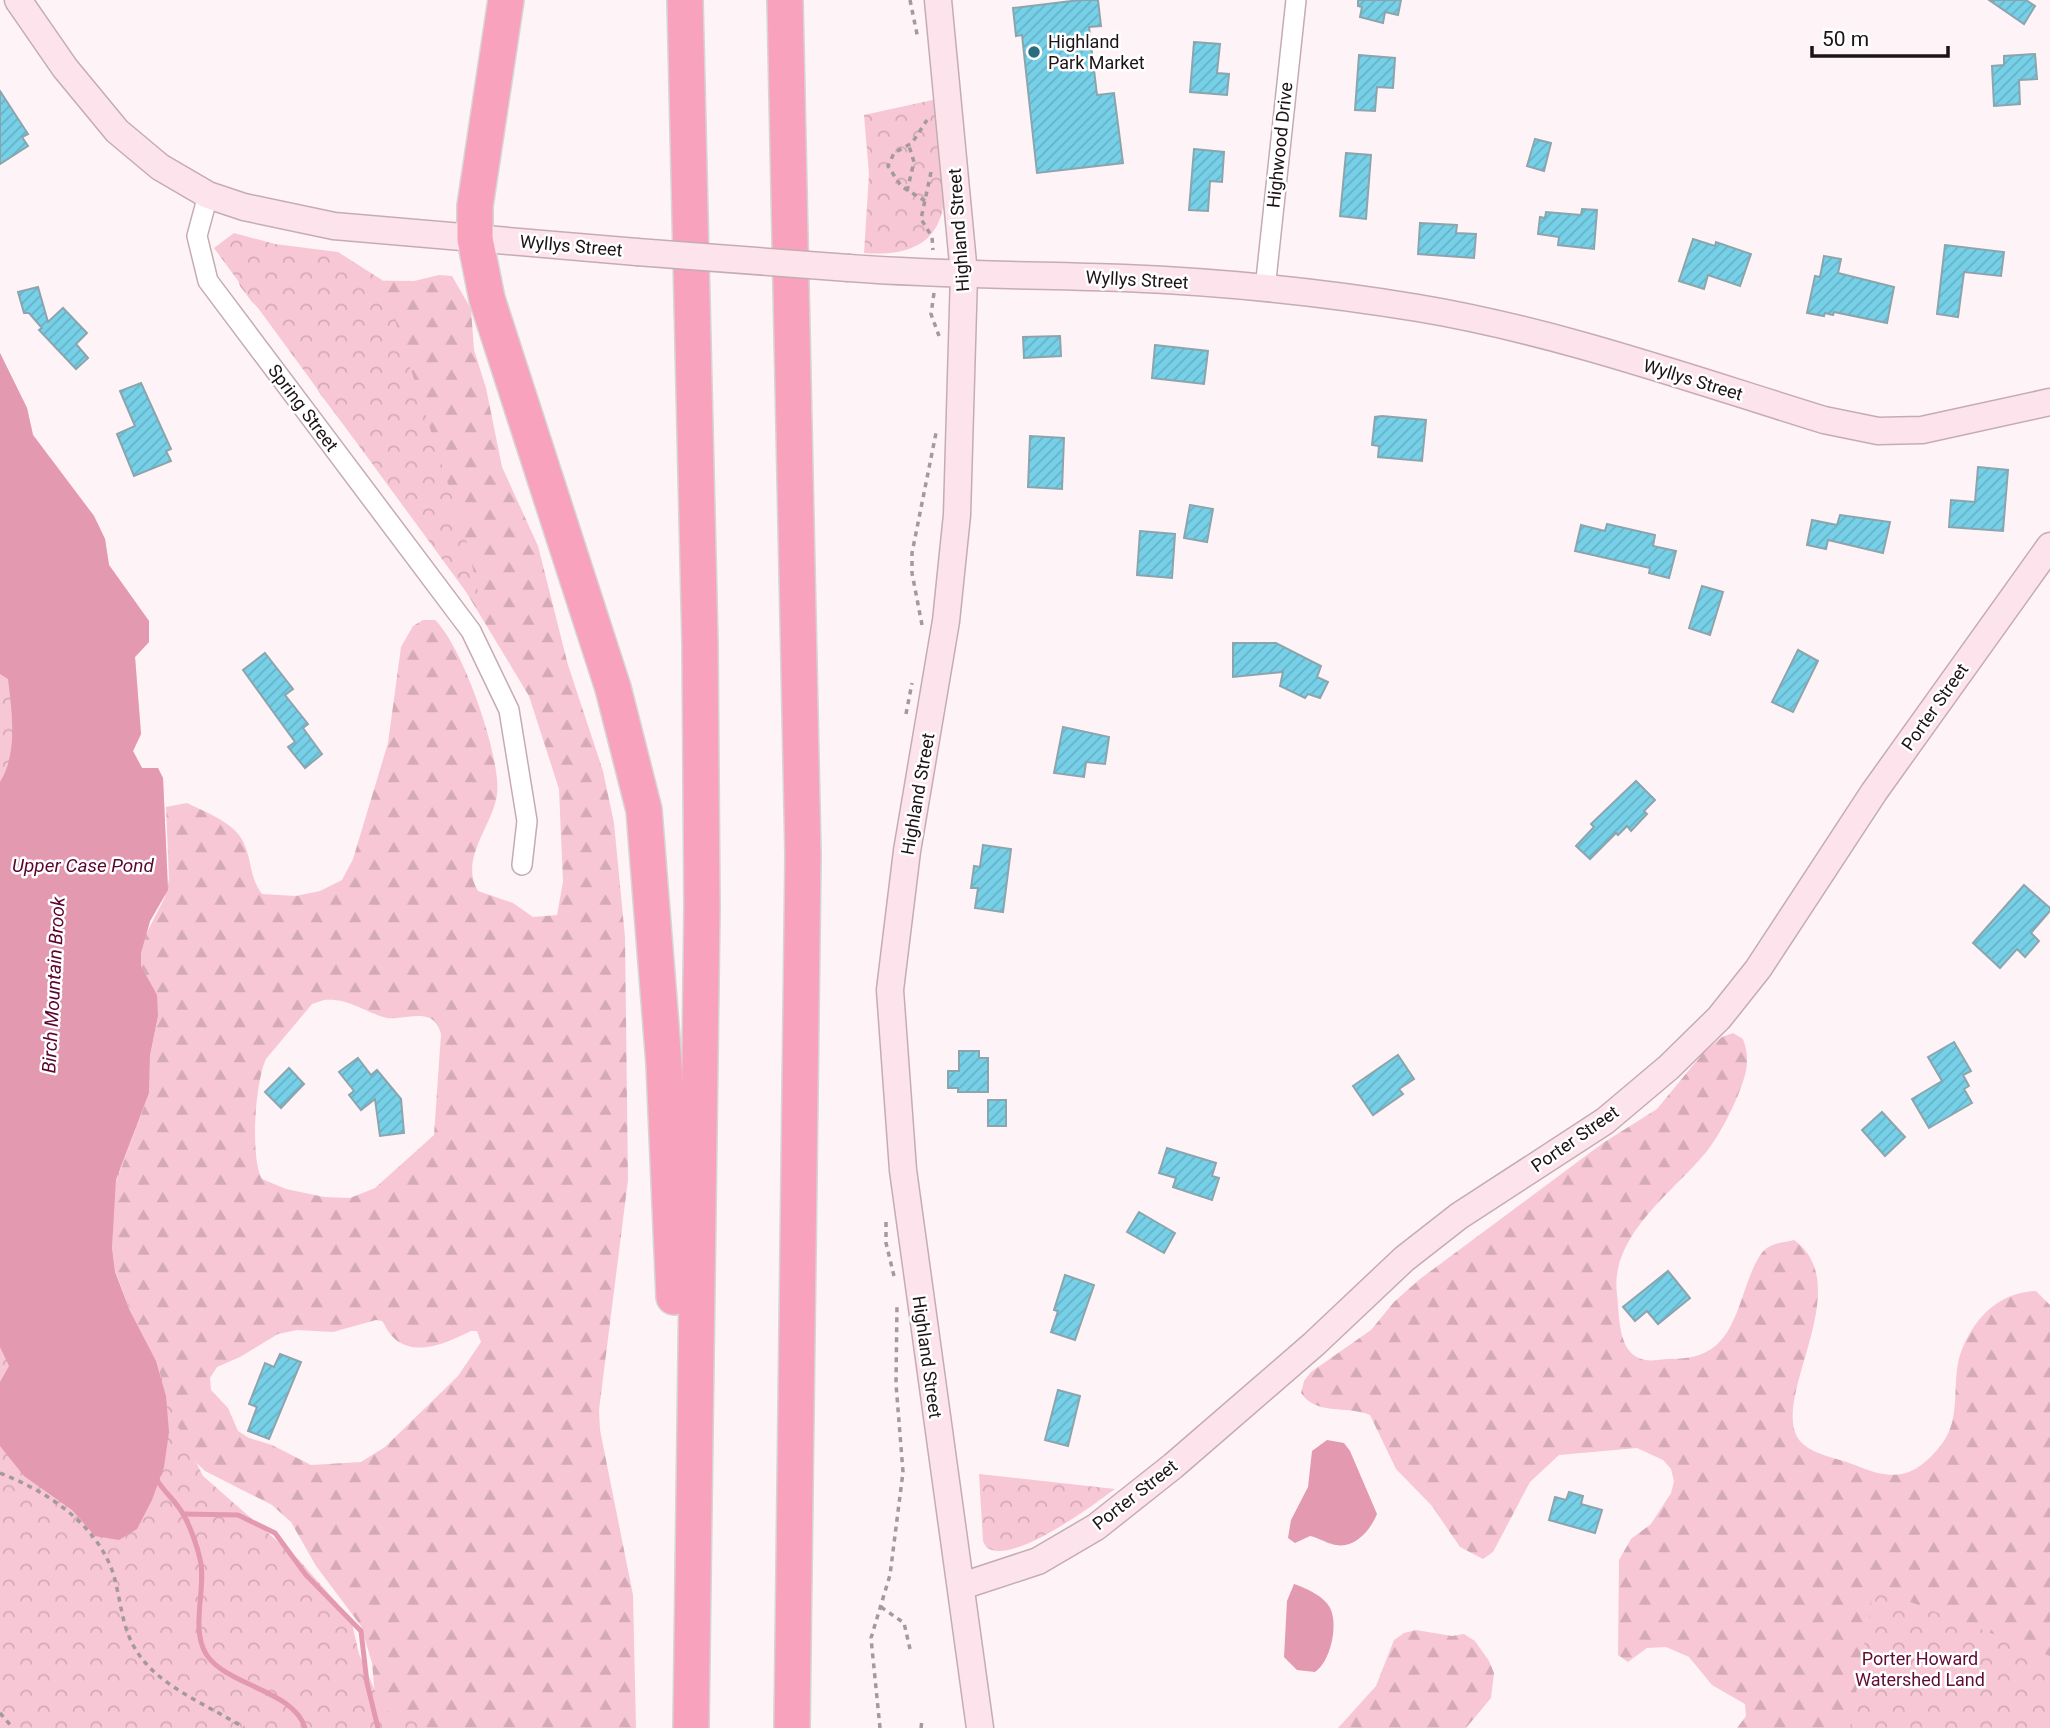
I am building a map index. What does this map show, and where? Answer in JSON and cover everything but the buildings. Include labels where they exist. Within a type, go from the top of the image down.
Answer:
[{"type":"highway","points":[[506,0],[476,196],[475,239],[487,299],[624,724],[643,810],[652,885],[670,1175],[675,1438],[693,1544]]},
{"type":"highway","points":[[685,0],[702,817],[691,1728]]},
{"type":"highway","points":[[785,0],[803,843],[792,1728]]},
{"type":"street","points":[[18,0],[65,68],[117,131],[160,167],[208,195]]},
{"type":"street","name":"Highland Street","points":[[938,0],[964,274],[957,515],[944,632],[907,851],[890,990],[903,1170],[980,1728]]},
{"type":"street","name":"Highwood Drive","points":[[1265,289],[1296,0]]},
{"type":"street","name":"Wyllys Street","points":[[208,195],[244,207],[334,226],[849,268],[1124,278],[1265,289],[1416,308],[1492,322],[1824,420],[1878,431],[1922,430],[2050,402]]},
{"type":"street","name":"Spring Street","points":[[208,195],[197,236],[208,281],[471,631],[491,669],[509,710],[527,821],[522,865]]},
{"type":"street","name":"Porter Street","points":[[962,1586],[1038,1561],[1096,1527],[1173,1466],[1314,1344],[1404,1259],[1459,1216],[1605,1121],[1669,1067],[1719,1017],[1758,969],[1874,792],[2050,546]]},
{"type":"path","points":[[910,0],[920,51]]},
{"type":"path","points":[[926,106],[929,131]]},
{"type":"path","points":[[925,201],[907,191],[895,179],[888,166],[894,153],[909,146],[928,120]]},
{"type":"path","points":[[907,191],[914,162],[909,146]]},
{"type":"path","points":[[931,161],[921,219],[932,237]]},
{"type":"path","points":[[0,1473],[44,1493],[73,1515],[86,1531],[113,1573],[118,1603],[135,1650],[154,1671],[244,1728]]},
{"type":"path","points":[[881,1607],[905,1623],[910,1649]]},
{"type":"path","points":[[0,1713],[13,1728]]},
{"type":"path","points":[[921,1728],[922,1720]]},
{"type":"green space","points":[[937,99],[945,182],[943,206],[936,227],[922,243],[898,252],[864,253],[869,174],[864,115]]},
{"type":"green space","points":[[234,233],[275,244],[338,252],[382,280],[468,546],[483,615],[214,248]]},
{"type":"green space","points":[[439,275],[452,276],[471,309],[474,350],[486,388],[502,467],[538,546],[568,665],[603,771],[614,823],[625,937],[628,1180],[599,1410],[600,1430],[633,1595],[636,1728],[378,1728],[372,1663],[361,1626],[316,1566],[291,1522],[272,1505],[205,1471],[179,1446],[156,1362],[137,1328],[115,1271],[112,1248],[114,1188],[149,1093],[150,1055],[158,1016],[141,966],[141,953],[143,940],[165,897],[169,879],[166,807],[187,803],[235,831],[245,846],[255,882],[262,894],[296,896],[320,891],[342,880],[353,859],[388,743],[401,647],[413,626],[423,620],[435,620],[446,633],[468,677],[487,730],[497,778],[494,807],[474,855],[473,879],[478,891],[513,903],[533,917],[557,915],[563,882],[559,789],[529,696],[451,567],[321,395],[281,328],[252,302],[238,279],[414,281]],"holes":[[[324,1000],[347,1003],[383,1017],[416,1016],[431,1019],[441,1034],[434,1135],[375,1188],[350,1198],[324,1197],[286,1189],[262,1179],[256,1155],[255,1120],[259,1084],[266,1059],[312,1004]],[[376,1320],[382,1321],[391,1335],[400,1342],[410,1346],[420,1348],[441,1344],[471,1331],[477,1331],[481,1342],[458,1376],[385,1447],[361,1462],[311,1465],[272,1445],[249,1438],[238,1431],[228,1408],[211,1390],[210,1378],[217,1367],[240,1357],[278,1334],[297,1330],[333,1332]]]},
{"type":"green space","name":"Upper Case Pond","points":[[0,353],[27,408],[33,435],[94,516],[105,539],[109,565],[149,621],[149,642],[135,657],[141,734],[133,751],[142,768],[158,768],[163,778],[168,890],[150,921],[141,953],[141,966],[157,995],[158,1016],[150,1055],[149,1093],[114,1188],[112,1248],[115,1272],[137,1328],[156,1361],[177,1424],[203,1476],[299,1560],[351,1619],[359,1654],[383,1709],[429,1728],[0,1728]]},
{"type":"green space","points":[[1733,1033],[1743,1039],[1747,1061],[1743,1081],[1728,1117],[1707,1151],[1647,1215],[1623,1252],[1617,1273],[1617,1294],[1623,1339],[1634,1355],[1644,1360],[1689,1358],[1713,1348],[1731,1325],[1754,1266],[1764,1250],[1794,1240],[1812,1261],[1818,1287],[1815,1316],[1794,1403],[1794,1427],[1803,1444],[1814,1451],[1877,1473],[1898,1475],[1917,1468],[1927,1460],[1947,1435],[1953,1418],[1960,1355],[1979,1320],[1998,1302],[2010,1296],[2036,1291],[2050,1305],[2050,1728],[1737,1728],[1746,1716],[1745,1704],[1712,1685],[1689,1657],[1666,1647],[1647,1648],[1628,1662],[1618,1655],[1619,1560],[1631,1539],[1651,1524],[1671,1493],[1674,1481],[1671,1469],[1663,1460],[1637,1448],[1559,1455],[1530,1482],[1493,1552],[1483,1559],[1460,1547],[1432,1506],[1396,1469],[1370,1415],[1315,1405],[1301,1393],[1304,1381],[1311,1372],[1371,1330],[1394,1302],[1420,1279],[1603,1143],[1657,1109],[1703,1053],[1722,1037]]},
{"type":"green space","points":[[979,1474],[1115,1489],[1052,1532],[1014,1549],[998,1551],[986,1547],[983,1541]]},
{"type":"green space","name":"Porter Howard Watershed Land","points":[[1874,1588],[2050,1656],[2050,1728],[1850,1728]]},
{"type":"green space","points":[[1416,1630],[1452,1636],[1464,1634],[1475,1641],[1494,1673],[1491,1698],[1466,1728],[1338,1728],[1376,1686],[1394,1640],[1404,1633]]},
{"type":"water","name":"Upper Case Pond","points":[[0,353],[27,408],[33,435],[94,516],[105,539],[109,565],[149,621],[149,642],[135,657],[141,734],[133,751],[142,768],[158,768],[163,778],[168,890],[150,921],[141,953],[141,966],[157,995],[158,1016],[150,1055],[149,1093],[116,1179],[112,1248],[115,1272],[130,1311],[156,1361],[166,1396],[169,1432],[164,1467],[152,1500],[137,1529],[119,1540],[95,1536],[72,1510],[24,1476],[0,1446],[0,1382],[9,1366],[0,1347],[0,782],[9,759],[12,732],[8,679],[0,674]]},
{"type":"water","points":[[1327,1440],[1344,1443],[1350,1451],[1377,1514],[1365,1533],[1347,1545],[1332,1544],[1310,1536],[1295,1543],[1288,1538],[1291,1520],[1308,1487],[1312,1451]]},
{"type":"water","points":[[1294,1584],[1320,1597],[1328,1605],[1333,1617],[1331,1644],[1325,1661],[1315,1672],[1297,1670],[1284,1657],[1287,1601]]},
{"type":"waterway","name":"Birch Mountain Brook","points":[[157,1480],[183,1514],[199,1554],[202,1570],[199,1632],[206,1654],[228,1674],[288,1705],[305,1728]]},
{"type":"waterway","name":"Birch Mountain Brook","points":[[183,1514],[238,1515],[275,1533],[306,1575],[361,1631],[367,1683],[378,1728]]},
{"type":"place","name":"Highland Park Market","points":[[1034,52]]}]
